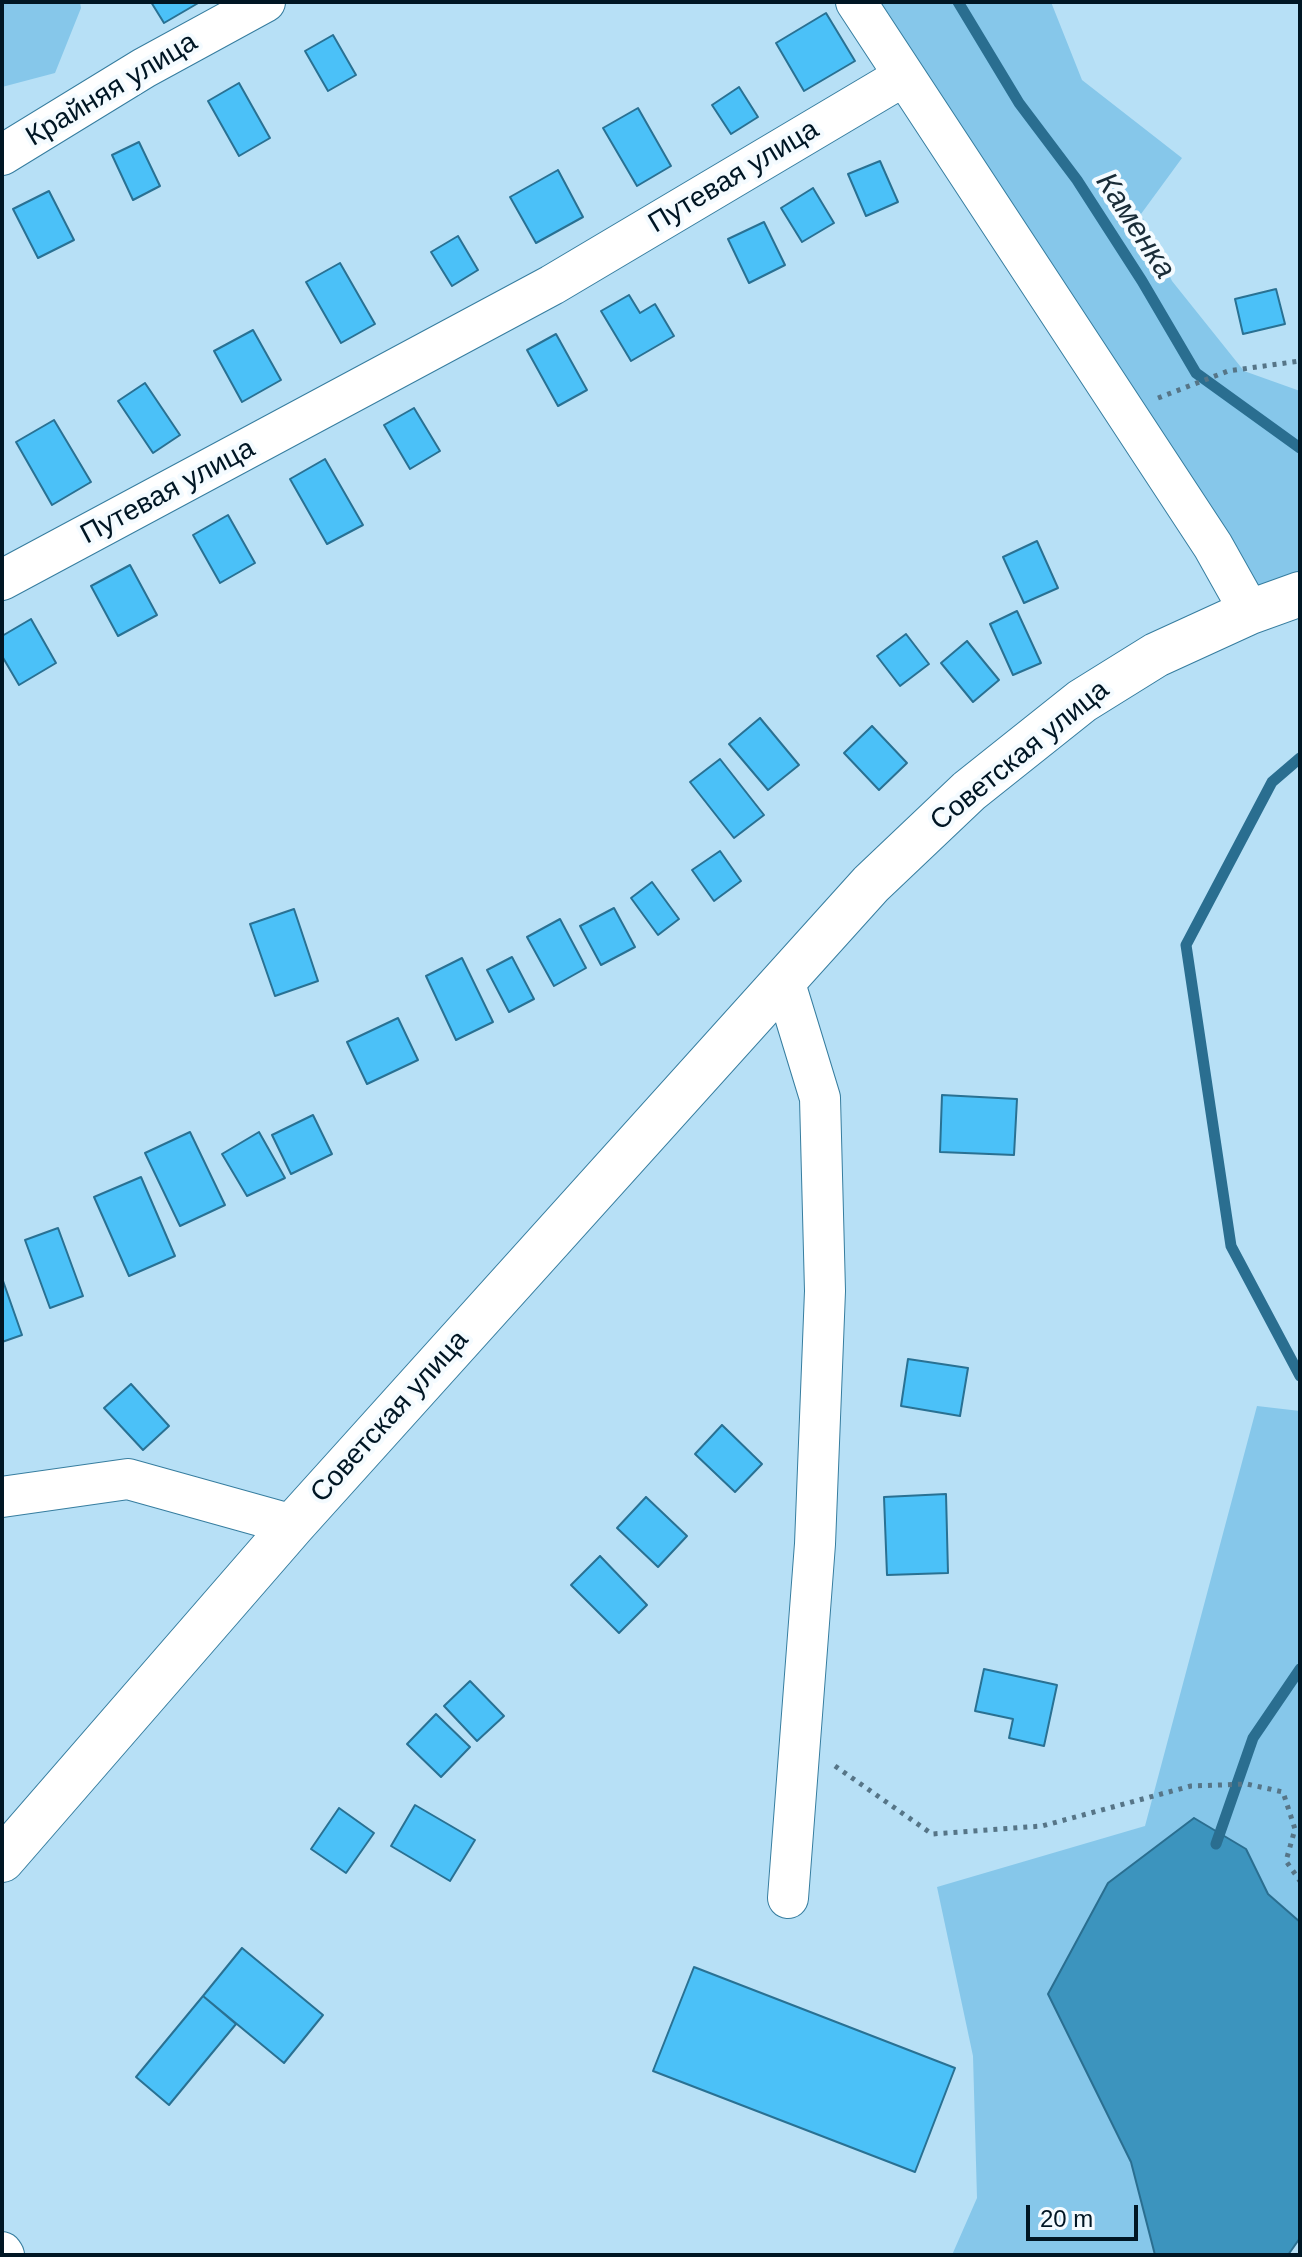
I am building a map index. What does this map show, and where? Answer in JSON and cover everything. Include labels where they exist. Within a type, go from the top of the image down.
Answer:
[{"type":"main road","name":"Советская улица","points":[[2,1860],[293,1525],[871,884],[969,791],[1082,701],[1156,655],[1250,612],[1300,594]]},
{"type":"street","name":"Крайняя улица","points":[[2,155],[144,68],[265,2]]},
{"type":"street","points":[[856,2],[1213,546],[1250,612]]},
{"type":"street","name":"Путевая улица","points":[[2,580],[552,285],[904,76]]},
{"type":"street","points":[[784,980],[820,1098],[825,1291],[815,1544],[788,1898]]},
{"type":"street","points":[[2,1497],[128,1479],[293,1525]]},
{"type":"path","points":[[1183,388],[1228,371],[1300,361]]},
{"type":"path","points":[[800,1744],[860,1781],[932,1834],[1042,1826],[1191,1786],[1247,1784],[1283,1792],[1295,1829],[1286,1861],[1300,1881]]},
{"type":"shaded area","points":[[2,2],[80,2],[81,8],[55,73],[2,87]]},
{"type":"shaded area","points":[[856,2],[1051,2],[1082,80],[1182,158],[1141,214],[1172,281],[1244,371],[1300,391],[1300,594],[1250,612]]},
{"type":"shaded area","points":[[1257,1406],[1300,1411],[1300,1922],[1268,1894],[1246,1849],[1048,1994],[1131,2162],[1155,2255],[952,2255],[977,2198],[973,2056],[937,1887],[1145,1826]]},
{"type":"shaded area","points":[[1194,1818],[1246,1849],[1268,1894],[1300,1922],[1300,2238],[1288,2255],[1155,2255],[1131,2162],[1048,1994],[1108,1883]]},
{"type":"building","points":[[151,2],[200,2],[164,23]]},
{"type":"building","points":[[826,13],[855,61],[804,91],[776,43]]},
{"type":"building","points":[[333,35],[356,75],[328,91],[305,51]]},
{"type":"building","points":[[239,83],[270,138],[239,156],[208,101]]},
{"type":"building","points":[[739,87],[758,117],[731,134],[712,105]]},
{"type":"building","points":[[638,108],[671,166],[637,186],[603,128]]},
{"type":"building","points":[[139,142],[160,186],[133,200],[112,155]]},
{"type":"building","points":[[880,161],[898,202],[866,216],[848,174]]},
{"type":"building","points":[[558,170],[583,217],[536,243],[510,197]]},
{"type":"building","points":[[813,188],[834,223],[802,242],[781,208]]},
{"type":"building","points":[[49,191],[74,240],[38,258],[13,209]]},
{"type":"building","points":[[764,222],[785,265],[749,283],[728,239]]},
{"type":"building","points":[[458,236],[478,270],[452,286],[431,252]]},
{"type":"building","points":[[340,263],[375,324],[341,343],[306,282]]},
{"type":"building","points":[[1276,289],[1285,324],[1243,334],[1235,299]]},
{"type":"building","points":[[629,295],[640,313],[655,304],[674,336],[631,361],[601,311]]},
{"type":"building","points":[[253,330],[281,380],[242,402],[214,351]]},
{"type":"building","points":[[556,334],[587,390],[558,406],[527,350]]},
{"type":"building","points":[[145,383],[180,435],[153,453],[118,401]]},
{"type":"building","points":[[414,408],[440,451],[410,469],[384,425]]},
{"type":"building","points":[[54,420],[91,482],[52,505],[16,442]]},
{"type":"building","points":[[325,459],[363,525],[327,544],[290,479]]},
{"type":"building","points":[[228,515],[255,563],[220,583],[193,535]]},
{"type":"building","points":[[1037,541],[1058,588],[1024,603],[1003,557]]},
{"type":"building","points":[[130,565],[157,615],[118,636],[91,586]]},
{"type":"building","points":[[1017,611],[1041,663],[1013,675],[990,624]]},
{"type":"building","points":[[31,619],[56,663],[19,685],[2,656],[2,636]]},
{"type":"building","points":[[906,634],[929,664],[900,686],[877,656]]},
{"type":"building","points":[[967,641],[999,680],[973,702],[941,663]]},
{"type":"building","points":[[760,718],[799,765],[768,790],[729,744]]},
{"type":"building","points":[[872,726],[907,763],[879,790],[844,753]]},
{"type":"building","points":[[720,759],[764,815],[734,838],[690,782]]},
{"type":"building","points":[[720,851],[741,881],[714,901],[692,870]]},
{"type":"building","points":[[652,882],[679,919],[658,935],[631,898]]},
{"type":"building","points":[[614,908],[635,947],[601,965],[580,926]]},
{"type":"building","points":[[294,909],[318,981],[275,996],[250,924]]},
{"type":"building","points":[[560,919],[586,968],[554,986],[527,937]]},
{"type":"building","points":[[512,957],[534,999],[509,1012],[487,970]]},
{"type":"building","points":[[462,958],[493,1022],[456,1040],[426,976]]},
{"type":"building","points":[[398,1018],[418,1060],[367,1084],[347,1042]]},
{"type":"building","points":[[942,1095],[1017,1099],[1014,1155],[940,1152]]},
{"type":"building","points":[[313,1115],[332,1154],[291,1174],[272,1135]]},
{"type":"building","points":[[190,1132],[225,1205],[180,1226],[145,1153]]},
{"type":"building","points":[[259,1132],[285,1178],[247,1196],[222,1154]]},
{"type":"building","points":[[141,1177],[175,1256],[129,1276],[94,1197]]},
{"type":"building","points":[[58,1228],[83,1296],[50,1308],[25,1240]]},
{"type":"building","points":[[2,1278],[22,1335],[2,1342]]},
{"type":"building","points":[[908,1359],[968,1368],[960,1416],[901,1406]]},
{"type":"building","points":[[131,1384],[169,1426],[143,1450],[104,1408]]},
{"type":"building","points":[[722,1425],[762,1464],[735,1492],[695,1454]]},
{"type":"building","points":[[946,1494],[948,1573],[887,1575],[884,1497]]},
{"type":"building","points":[[646,1497],[687,1536],[658,1567],[617,1528]]},
{"type":"building","points":[[600,1556],[647,1605],[619,1633],[571,1585]]},
{"type":"building","points":[[984,1669],[1057,1685],[1044,1746],[1009,1738],[1013,1719],[975,1711]]},
{"type":"building","points":[[470,1681],[504,1716],[477,1741],[444,1706]]},
{"type":"building","points":[[436,1714],[470,1747],[441,1777],[407,1744]]},
{"type":"building","points":[[415,1805],[475,1840],[450,1881],[391,1846]]},
{"type":"building","points":[[339,1808],[374,1833],[346,1873],[311,1849]]},
{"type":"building","points":[[242,1948],[323,2015],[284,2063],[203,1996]]},
{"type":"building","points":[[694,1967],[955,2068],[915,2172],[653,2071]]},
{"type":"building","points":[[203,1996],[236,2024],[169,2105],[136,2077]]},
{"type":"waterway","name":"Каменка","points":[[958,2],[1019,103],[1077,180],[1142,281],[1196,373],[1300,448]]},
{"type":"waterway","points":[[1300,758],[1272,782],[1186,945],[1231,1246],[1300,1376]]},
{"type":"waterway","points":[[1216,1844],[1253,1738],[1300,1669]]}]
